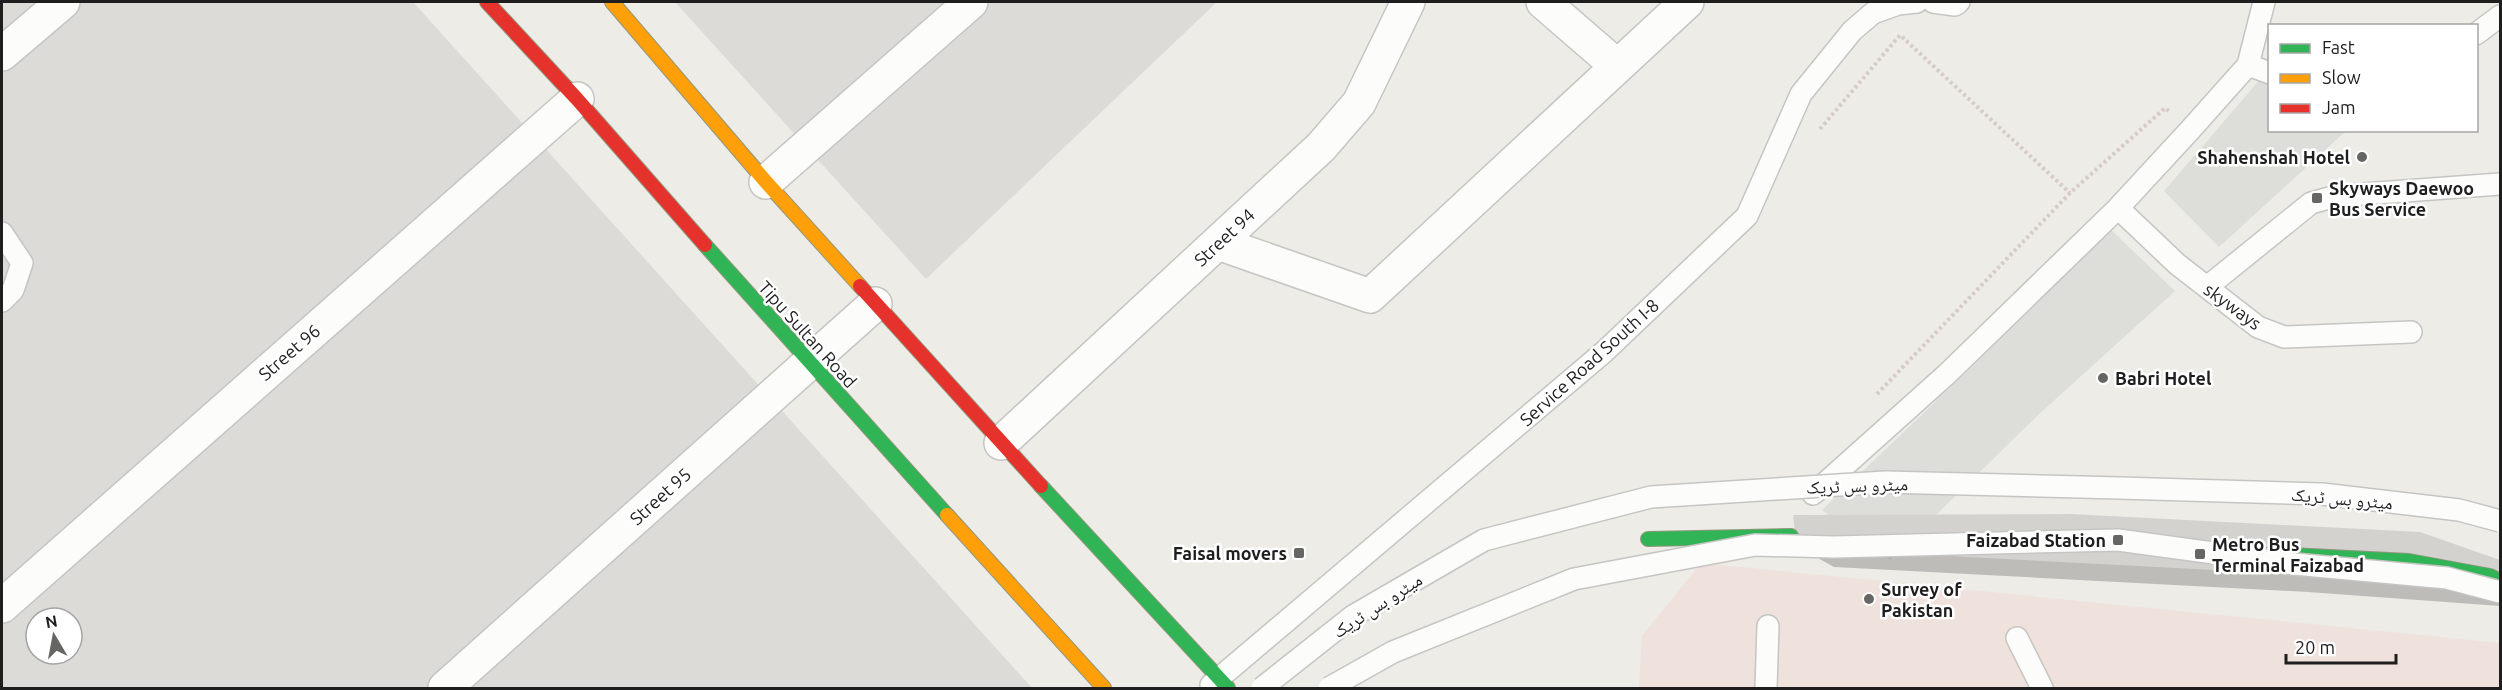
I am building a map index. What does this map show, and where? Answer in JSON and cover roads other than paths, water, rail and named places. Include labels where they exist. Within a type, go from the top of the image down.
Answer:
[{"type":"street","points":[[2,54],[63,2]]},
{"type":"street","name":"Tipu Sultan Road","points":[[487,2],[577,99],[808,362],[1104,688]]},
{"type":"street","points":[[612,2],[766,182],[1218,685]]},
{"type":"street","points":[[766,182],[971,2]]},
{"type":"street","name":"Street 94","points":[[1001,443],[1321,147],[1359,103],[1408,2]]},
{"type":"street","points":[[1543,2],[1617,66]]},
{"type":"street","points":[[1218,243],[1370,296],[1687,2]]},
{"type":"street","name":"Street 96","points":[[2,606],[577,99]]},
{"type":"street","name":"Street 95","points":[[445,688],[875,304]]},
{"type":"street","points":[[1648,538],[1771,535],[2312,555],[2409,561],[2490,576],[2500,581]]},
{"type":"lane","name":"Service Road South I-8","points":[[1218,685],[1604,352],[1747,216],[1801,94],[1851,31],[1873,13],[1898,4],[1917,2]]},
{"type":"lane","points":[[1933,2],[1955,5],[1959,2]]},
{"type":"lane","points":[[1681,505],[1813,494],[1947,374],[2118,208],[2192,129],[2248,65],[2264,2]]},
{"type":"lane","points":[[2478,32],[2500,16]]},
{"type":"lane","points":[[2248,65],[2268,72]]},
{"type":"lane","points":[[2206,287],[2311,203],[2336,196],[2500,184]]},
{"type":"lane","name":"skyways","points":[[2118,208],[2177,264],[2258,327],[2284,337],[2411,332]]},
{"type":"lane","points":[[2,233],[22,263],[13,290],[2,301]]},
{"type":"lane","name":"میٹرو بس ٹریک","points":[[1262,688],[1353,616],[1484,540],[1651,497],[1885,482],[2322,494],[2459,510],[2500,521]]},
{"type":"lane","points":[[1329,688],[1393,652],[1574,579],[1755,545],[1834,547],[2118,540],[2294,564],[2447,578],[2500,592]]},
{"type":"lane","points":[[1766,688],[1768,626]]},
{"type":"lane","points":[[2017,638],[2042,688]]},
{"type":"place","name":"Shahenshah Hotel","points":[[2362,157]]},
{"type":"place","name":"Skyways Daewoo Bus Service","points":[[2317,198]]},
{"type":"place","name":"Babri Hotel","points":[[2103,378]]},
{"type":"place","name":"Faizabad Station","points":[[2118,540]]},
{"type":"place","name":"Faisal movers","points":[[1299,553]]},
{"type":"place","name":"Metro Bus Terminal Faizabad","points":[[2200,554]]},
{"type":"place","name":"Survey of Pakistan","points":[[1869,599]]}]
